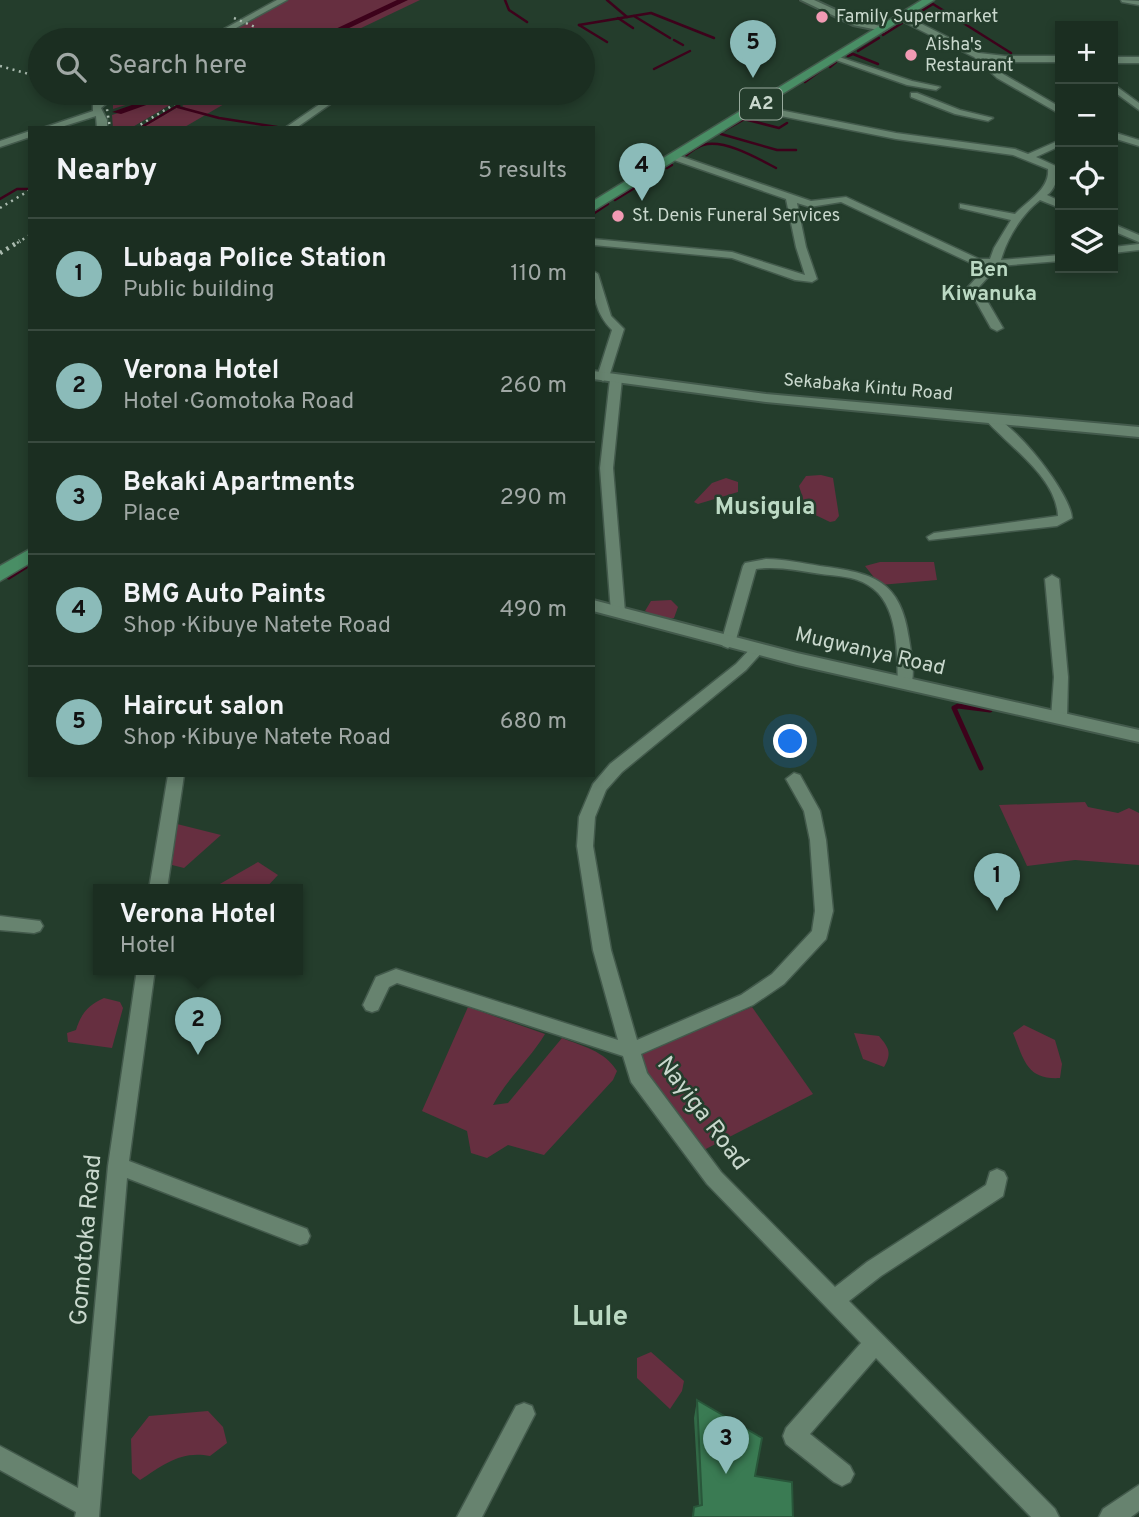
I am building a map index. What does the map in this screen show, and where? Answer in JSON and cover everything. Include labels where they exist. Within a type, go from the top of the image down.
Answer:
[{"type":"main road","name":"A2","points":[[595,206],[929,0]]},
{"type":"main road","points":[[0,575],[28,555]]},
{"type":"street","points":[[230,28],[283,0]]},
{"type":"street","points":[[806,0],[857,23],[883,28]]},
{"type":"street","points":[[1125,0],[1139,3]]},
{"type":"street","points":[[901,17],[977,55],[1000,76],[1055,108]]},
{"type":"street","points":[[977,55],[1005,59],[1055,59]]},
{"type":"street","points":[[836,57],[910,83],[936,87],[914,95]]},
{"type":"street","points":[[1118,60],[1139,60]]},
{"type":"street","points":[[910,83],[907,90],[914,95],[958,112],[988,118]]},
{"type":"street","points":[[1118,92],[1139,107]]},
{"type":"street","points":[[99,105],[96,113],[102,120],[102,126]]},
{"type":"street","points":[[292,126],[324,105]]},
{"type":"street","points":[[754,108],[881,133],[1031,156],[1054,168],[1049,187],[1017,218],[999,248],[994,264],[973,289],[997,328]]},
{"type":"street","points":[[54,126],[96,113]]},
{"type":"street","points":[[0,144],[28,135]]},
{"type":"street","points":[[1118,137],[1139,143]]},
{"type":"street","points":[[1031,156],[1055,145]]},
{"type":"street","points":[[674,158],[812,204],[842,199],[973,260],[994,264],[1055,258]]},
{"type":"street","points":[[1040,197],[1055,203]]},
{"type":"street","points":[[595,242],[732,255],[795,277],[812,279],[794,220],[791,198]]},
{"type":"street","points":[[964,206],[1017,218]]},
{"type":"street","points":[[1118,229],[1139,239]]},
{"type":"street","points":[[1118,249],[1139,247]]},
{"type":"street","points":[[595,281],[606,317],[618,329],[604,377],[608,499],[616,551],[618,612]]},
{"type":"street","name":"Sekabaka Kintu Road","points":[[604,377],[741,395],[1139,432]]},
{"type":"street","points":[[934,537],[1057,522],[1065,518],[1065,508],[1048,480],[1024,451],[990,419]]},
{"type":"street","points":[[595,440],[608,442]]},
{"type":"street","points":[[728,643],[750,566],[762,563],[789,565],[866,578],[881,586],[894,607],[901,626],[905,684]]},
{"type":"street","points":[[1052,579],[1061,677],[1059,718]]},
{"type":"street","name":"Mugwanya Road","points":[[595,605],[728,643],[1139,736]]},
{"type":"street","name":"Nayiga Road","points":[[757,650],[741,667],[616,768],[599,788],[587,817],[585,846],[602,950],[638,1076],[702,1164],[1047,1517]]},
{"type":"street","points":[[159,884],[176,777]]},
{"type":"street","points":[[372,1004],[382,982],[396,976],[630,1051],[747,1000],[778,979],[820,934],[824,911],[818,840],[812,811],[794,779]]},
{"type":"street","points":[[0,923],[34,926]]},
{"type":"street","name":"Gomotoka Road","points":[[87,1512],[118,1166],[145,975]]},
{"type":"street","points":[[118,1166],[300,1236]]},
{"type":"street","points":[[833,1301],[874,1269],[996,1190],[997,1178]]},
{"type":"street","points":[[842,1474],[794,1436],[875,1343]]},
{"type":"street","points":[[469,1517],[524,1414]]},
{"type":"street","points":[[0,1457],[87,1512]]},
{"type":"street","points":[[1111,1517],[1139,1497]]},
{"type":"shaded area","points":[[287,0],[401,0],[340,28],[236,28]]},
{"type":"shaded area","points":[[407,0],[420,0],[361,28],[346,28]]},
{"type":"shaded area","points":[[142,105],[170,105],[134,126],[113,126],[112,115]]},
{"type":"shaded area","points":[[222,105],[186,126],[145,126],[178,107],[189,110],[182,106]]},
{"type":"shaded area","points":[[821,475],[833,478],[839,516],[835,521],[830,522],[807,511],[799,486],[806,476]]},
{"type":"shaded area","points":[[726,478],[738,482],[738,492],[698,504],[694,502],[712,483]]},
{"type":"shaded area","points":[[880,562],[934,562],[937,580],[880,585],[865,566]]},
{"type":"shaded area","points":[[671,600],[678,607],[674,618],[663,620],[645,611],[651,601]]},
{"type":"shaded area","points":[[1085,802],[1088,807],[1118,813],[1129,808],[1139,813],[1139,865],[1075,860],[1027,866],[999,805]]},
{"type":"shaded area","points":[[177,824],[221,835],[184,868],[172,865]]},
{"type":"shaded area","points":[[258,862],[278,875],[270,884],[220,884]]},
{"type":"shaded area","points":[[104,998],[120,1002],[123,1008],[112,1048],[68,1042],[67,1033],[76,1030],[86,1011]]},
{"type":"shaded area","points":[[468,1007],[545,1034],[493,1105],[508,1103],[562,1038],[600,1054],[617,1071],[613,1080],[544,1155],[508,1145],[487,1158],[471,1153],[467,1131],[422,1111]]},
{"type":"shaded area","points":[[752,1007],[813,1094],[696,1154],[638,1069],[640,1054]]},
{"type":"shaded area","points":[[1024,1025],[1055,1040],[1062,1064],[1060,1078],[1040,1075],[1028,1066],[1013,1033]]},
{"type":"shaded area","points":[[854,1033],[879,1036],[888,1051],[884,1067],[863,1059]]},
{"type":"shaded area","points":[[651,1352],[684,1381],[682,1391],[670,1409],[637,1378],[637,1358]]},
{"type":"shaded area","points":[[208,1411],[223,1427],[227,1443],[210,1456],[190,1455],[173,1460],[140,1480],[132,1473],[131,1439],[149,1416]]},
{"type":"building","points":[[697,1400],[762,1438],[755,1476],[792,1482],[793,1517],[693,1517],[694,1507],[702,1505]]},
{"type":"waterway","points":[[343,28],[404,0]]},
{"type":"waterway","points":[[505,0],[509,10],[527,22]]},
{"type":"waterway","points":[[607,0],[627,17]]},
{"type":"waterway","points":[[800,0],[808,4]]},
{"type":"waterway","points":[[907,20],[933,4],[1011,53]]},
{"type":"waterway","points":[[817,8],[826,13]]},
{"type":"waterway","points":[[627,17],[651,13],[714,38]]},
{"type":"waterway","points":[[634,16],[670,38]]},
{"type":"waterway","points":[[619,18],[627,17]]},
{"type":"waterway","points":[[836,17],[842,20]]},
{"type":"waterway","points":[[584,28],[579,25],[619,18]]},
{"type":"waterway","points":[[619,18],[633,28]]},
{"type":"waterway","points":[[732,35],[756,22]]},
{"type":"waterway","points":[[848,23],[852,25]]},
{"type":"waterway","points":[[883,35],[902,23]]},
{"type":"waterway","points":[[595,35],[607,42]]},
{"type":"waterway","points":[[858,51],[879,38]]},
{"type":"waterway","points":[[674,40],[683,45]]},
{"type":"waterway","points":[[654,69],[690,51]]},
{"type":"waterway","points":[[848,56],[853,54],[878,64]]},
{"type":"waterway","points":[[830,67],[836,62]]},
{"type":"waterway","points":[[805,82],[824,68]]},
{"type":"waterway","points":[[117,112],[138,105]]},
{"type":"waterway","points":[[143,126],[179,105]]},
{"type":"waterway","points":[[178,107],[219,118],[271,126]]},
{"type":"waterway","points":[[744,119],[763,115]]},
{"type":"waterway","points":[[725,130],[744,119]]},
{"type":"waterway","points":[[744,119],[779,128],[787,123]]},
{"type":"waterway","points":[[721,134],[777,150],[796,150]]},
{"type":"waterway","points":[[680,160],[697,147],[712,144],[741,150],[776,168]]},
{"type":"waterway","points":[[667,168],[672,165]]},
{"type":"waterway","points":[[647,179],[663,170]]},
{"type":"waterway","points":[[615,200],[641,184]]},
{"type":"waterway","points":[[0,199],[17,189],[28,189]]},
{"type":"waterway","points":[[595,213],[608,204]]},
{"type":"waterway","points":[[9,577],[25,567]]},
{"type":"waterway","points":[[981,768],[954,708],[958,706],[990,710]]},
{"type":"railway","points":[[234,18],[255,28]]},
{"type":"railway","points":[[0,66],[28,74]]},
{"type":"railway","points":[[106,105],[110,126]]},
{"type":"railway","points":[[138,126],[173,105]]},
{"type":"railway","points":[[0,208],[28,191]]},
{"type":"railway","points":[[17,243],[28,236]]},
{"type":"railway","points":[[0,253],[20,241]]},
{"type":"place","name":"Family Supermarket","points":[[822,17]]},
{"type":"place","name":"Aisha's Restaurant","points":[[911,55]]},
{"type":"place","name":"Haircut salon","points":[[753,78]]},
{"type":"place","name":"BMG Auto Paints","points":[[642,201]]},
{"type":"place","name":"St. Denis Funeral Services","points":[[618,216]]},
{"type":"place","name":"Lubaga Police Station","points":[[997,911]]},
{"type":"place","name":"Verona Hotel","points":[[198,1055]]},
{"type":"place","name":"Bekaki Apartments","points":[[726,1474]]},
{"type":"district","name":"Ben Kiwanuka","points":[[989,282]]},
{"type":"district","name":"Musigula","points":[[765,508]]},
{"type":"district","name":"Lule","points":[[600,1318]]}]
